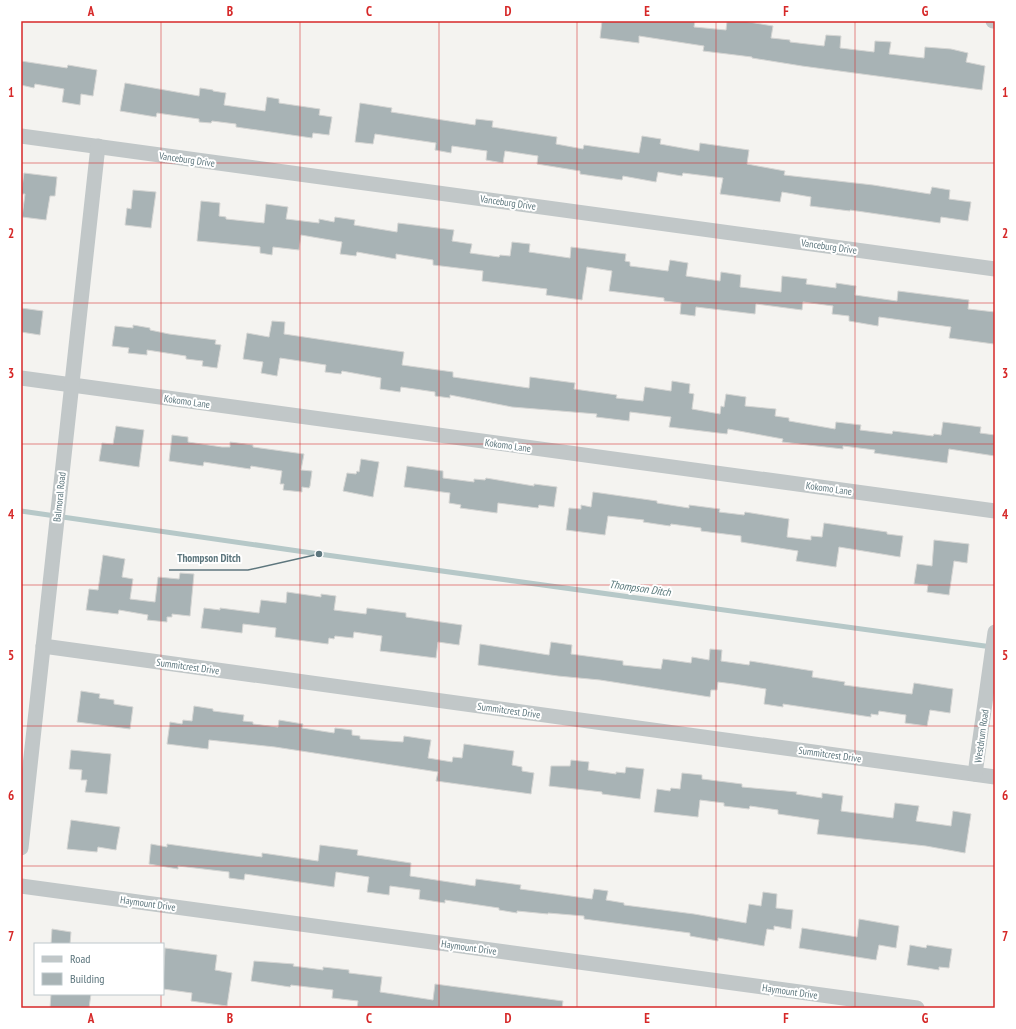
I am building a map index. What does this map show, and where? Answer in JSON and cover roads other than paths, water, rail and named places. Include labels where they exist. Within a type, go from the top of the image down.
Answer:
[{"type":"street","name":"Vanceburg Drive","points":[[21,136],[995,269]]},
{"type":"street","name":"Balmoral Road","points":[[21,848],[98,146]]},
{"type":"street","name":"Kokomo Lane","points":[[21,378],[995,511]]},
{"type":"street","name":"Westdrum Road","points":[[995,632],[975,774],[995,776]]},
{"type":"street","name":"Summitcrest Drive","points":[[43,646],[975,774]]},
{"type":"street","name":"Haymount Drive","points":[[21,886],[917,1008]]},
{"type":"waterway","name":"Thompson Ditch","points":[[21,511],[319,554],[992,647]]},
{"type":"place","name":"Thompson Ditch","points":[[319,554]]}]
